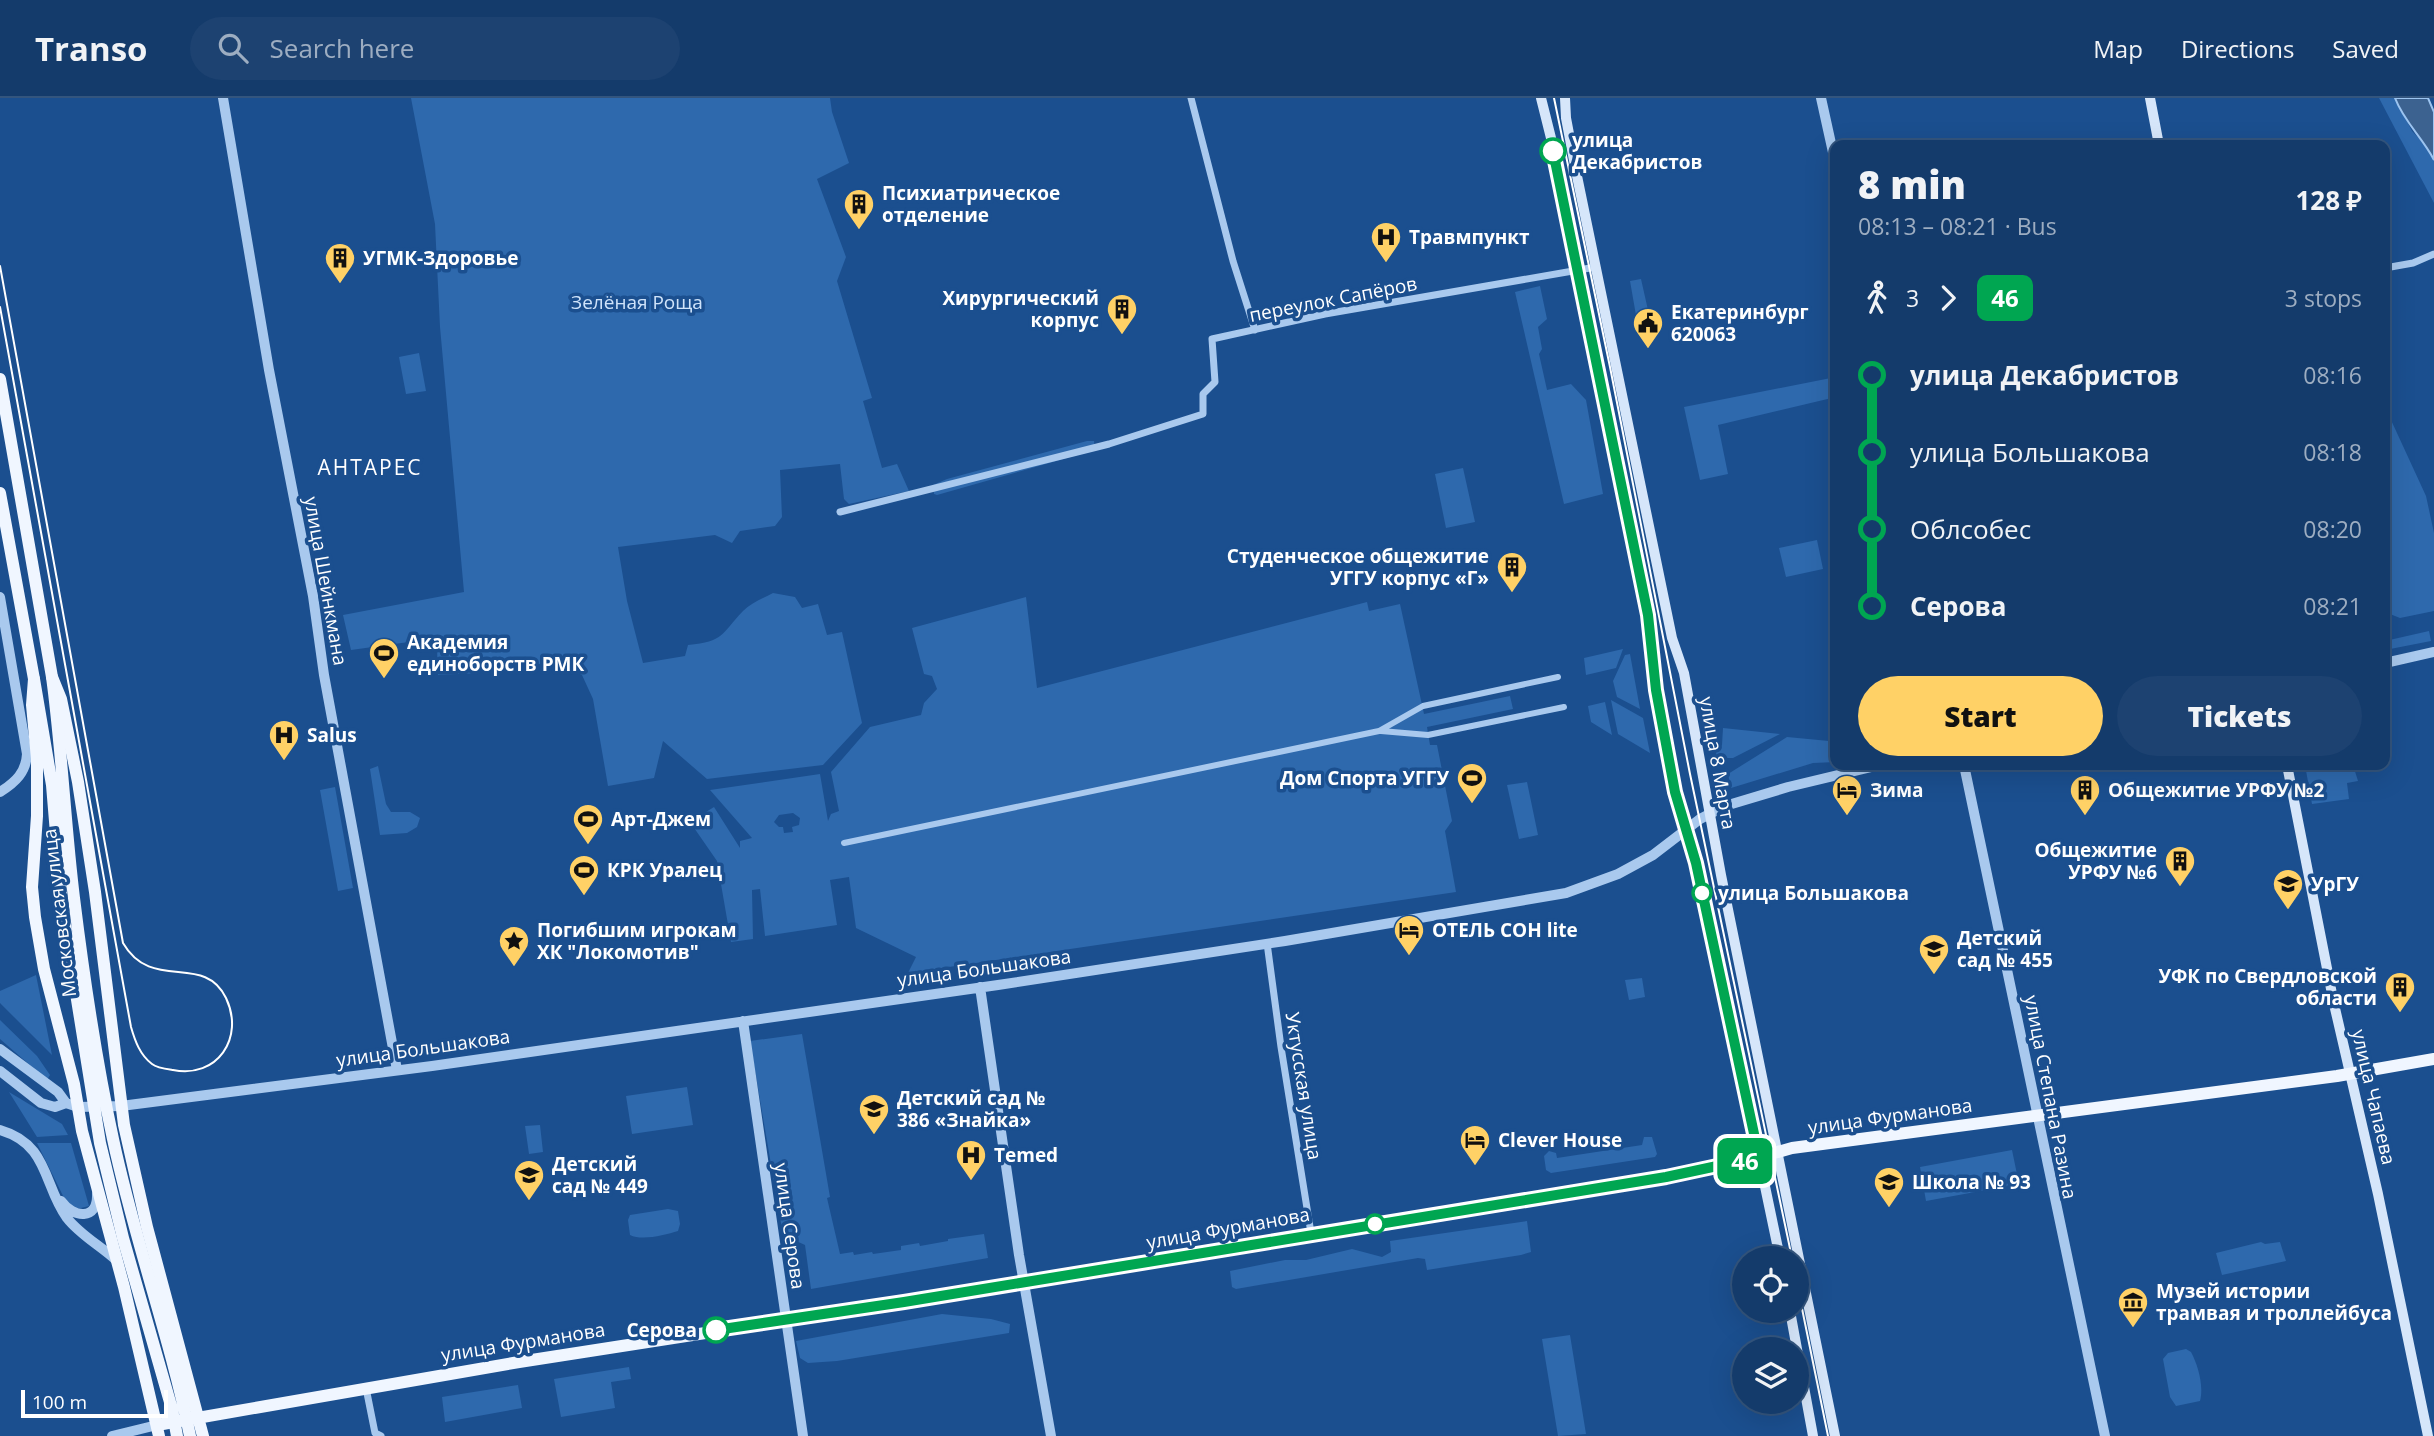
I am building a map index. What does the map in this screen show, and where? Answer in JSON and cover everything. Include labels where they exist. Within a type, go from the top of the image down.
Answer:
[{"type":"main road","points":[[1541,98],[1648,615],[1656,690],[1675,792],[1723,986],[1778,1246]]},
{"type":"main road","name":"улица 8 Марта","points":[[1565,98],[1566,118],[1596,267],[1672,638],[1684,673],[1835,1436]]},
{"type":"main road","points":[[2150,98],[2159,140]]},
{"type":"main road","name":"Московская улица","points":[[0,379],[52,677],[61,744],[74,896],[106,1102],[136,1233],[167,1338],[191,1436]]},
{"type":"main road","name":"Московская улица","points":[[0,493],[52,785],[62,906],[100,1143],[177,1436]]},
{"type":"main road","name":"Московская улица","points":[[52,677],[61,699],[78,782],[95,892],[121,1106],[147,1227],[203,1436]]},
{"type":"main road","name":"Московская улица","points":[[34,679],[32,705],[37,759],[37,816],[32,887],[35,917],[44,969],[63,1040],[72,1105],[117,1261],[158,1431]]},
{"type":"main road","name":"улица Чапаева","points":[[2288,770],[2428,1436]]},
{"type":"main road","name":"улица Фурманова","points":[[158,1431],[199,1416],[366,1387],[1678,1175],[1778,1152],[1873,1136],[2350,1073],[2434,1059]]},
{"type":"main road","points":[[1792,1323],[1813,1436]]},
{"type":"street","name":"улица Шейнкмана","points":[[223,98],[269,370],[313,596],[324,675],[397,1070]]},
{"type":"street","points":[[1191,98],[1233,261],[1255,330]]},
{"type":"street","points":[[1821,98],[1830,140]]},
{"type":"street","points":[[2390,267],[2413,263],[2434,254]]},
{"type":"street","name":"переулок Сапёров","points":[[841,512],[1109,444],[1203,414],[1203,394],[1215,382],[1212,339],[1325,314],[1596,267]]},
{"type":"street","points":[[0,597],[26,748],[26,765],[22,774],[0,792]]},
{"type":"street","points":[[2390,662],[2434,652]]},
{"type":"street","points":[[1379,731],[1423,706],[1558,677]]},
{"type":"street","points":[[844,843],[1379,731],[1428,736],[1564,707]]},
{"type":"street","name":"улица Большакова","points":[[0,1071],[41,1103],[55,1107],[121,1106],[743,1021],[1267,943],[1566,893],[1630,868],[1710,814],[1763,794],[1860,770]]},
{"type":"street","name":"улица Степана Разина","points":[[1965,770],[2105,1436]]},
{"type":"street","name":"Уктусская улица","points":[[1267,943],[1311,1233]]},
{"type":"street","points":[[980,987],[1051,1436]]},
{"type":"street","name":"улица Серова","points":[[743,1021],[803,1436]]},
{"type":"street","points":[[0,1049],[72,1105]]},
{"type":"street","points":[[0,1130],[16,1137],[33,1150],[65,1215],[117,1261]]},
{"type":"street","points":[[55,1192],[72,1211],[87,1214],[96,1208],[96,1187]]},
{"type":"street","points":[[366,1387],[375,1433],[381,1436]]},
{"type":"street","name":"улица Фурманова","points":[[112,1436],[158,1431]]},
{"type":"green space","name":"Зелёная Роща","points":[[411,98],[830,98],[849,163],[817,179],[846,257],[837,281],[872,398],[863,401],[882,468],[897,464],[909,491],[849,504],[844,499],[840,464],[780,470],[782,517],[775,526],[740,531],[732,543],[715,535],[618,547],[627,601],[643,663],[685,656],[688,645],[721,636],[746,608],[773,593],[795,597],[802,608],[818,604],[827,635],[842,632],[862,723],[823,765],[707,779],[663,741],[654,778],[608,786],[593,699],[582,675],[556,666],[519,664],[479,667],[480,673],[438,675],[437,648],[416,641],[351,650],[343,615],[464,592],[440,327],[435,224]]},
{"type":"green space","points":[[2379,98],[2395,98],[2412,131],[2428,148],[2434,160],[2434,203]]},
{"type":"green space","points":[[1641,279],[1650,319],[1637,321],[1630,281]]},
{"type":"green space","points":[[1540,286],[1547,319],[1538,327],[1542,349],[1539,354],[1547,390],[1571,384],[1586,400],[1603,494],[1564,504],[1515,292]]},
{"type":"green space","points":[[419,353],[426,391],[406,394],[399,357]]},
{"type":"green space","points":[[1830,378],[1830,398],[1718,425],[1728,474],[1700,480],[1684,407]]},
{"type":"green space","points":[[2390,418],[2426,496],[2434,533],[2434,611],[2400,618],[2390,614]]},
{"type":"green space","points":[[1094,441],[1095,450],[934,494],[933,485],[947,479]]},
{"type":"green space","points":[[1463,468],[1475,522],[1446,528],[1435,474]]},
{"type":"green space","points":[[1817,540],[1823,569],[1786,577],[1779,548]]},
{"type":"green space","points":[[1026,597],[1037,688],[1367,602],[1369,611],[1400,604],[1424,714],[1510,696],[1513,709],[1427,727],[1430,745],[1437,745],[1452,821],[1445,831],[1456,892],[908,973],[916,957],[856,928],[849,877],[830,880],[837,925],[765,936],[760,889],[752,890],[753,939],[731,942],[717,861],[690,822],[714,807],[740,848],[740,841],[752,838],[710,790],[820,774],[828,821],[831,814],[839,811],[831,772],[870,727],[921,715],[924,703],[937,689],[932,676],[924,674],[912,628]],"holes":[[[793,813],[800,818],[799,825],[792,827],[793,832],[784,833],[783,827],[774,822],[779,815]]]},
{"type":"green space","points":[[2429,631],[2431,641],[2390,649],[2390,640]]},
{"type":"green space","points":[[1623,649],[1616,668],[1586,675],[1584,658]]},
{"type":"green space","points":[[1630,654],[1640,709],[1617,697],[1613,681],[1625,655]]},
{"type":"green space","points":[[1611,700],[1643,718],[1650,753],[1618,734]]},
{"type":"green space","points":[[1605,702],[1612,735],[1591,722],[1588,706]]},
{"type":"green space","points":[[1723,728],[1780,734],[1733,758],[1717,758],[1715,747],[1722,745]]},
{"type":"green space","points":[[1787,737],[1830,742],[1830,762],[1813,763],[1731,788],[1728,774]]},
{"type":"green space","points":[[378,766],[386,804],[391,812],[410,812],[420,818],[417,827],[407,833],[380,835],[370,769]]},
{"type":"green space","points":[[2306,770],[2355,770],[2358,781],[2347,783],[2349,799],[2312,804]]},
{"type":"green space","points":[[1527,782],[1538,835],[1519,839],[1507,785]]},
{"type":"green space","points":[[335,787],[353,888],[338,891],[320,790]]},
{"type":"green space","points":[[36,975],[52,1055],[0,1003],[0,991]]},
{"type":"green space","points":[[1642,978],[1645,997],[1629,1000],[1625,980]]},
{"type":"green space","points":[[0,1020],[37,1056],[50,1075],[47,1080],[0,1039]]},
{"type":"green space","points":[[802,1034],[830,1197],[827,1198],[840,1254],[873,1254],[901,1250],[901,1246],[919,1243],[920,1246],[984,1234],[988,1258],[811,1289],[805,1245],[783,1235],[750,1041]]},
{"type":"green space","points":[[687,1087],[693,1125],[632,1134],[626,1096]]},
{"type":"green space","points":[[9,1092],[62,1124],[68,1135],[37,1137]]},
{"type":"green space","points":[[540,1125],[543,1152],[529,1154],[525,1126]]},
{"type":"green space","points":[[1644,1137],[1652,1137],[1657,1154],[1655,1157],[1551,1173],[1546,1170],[1544,1156],[1549,1151],[1556,1153],[1557,1158],[1642,1145]]},
{"type":"green space","points":[[37,1143],[71,1143],[89,1206],[77,1209],[67,1204]]},
{"type":"green space","points":[[2012,1150],[2019,1184],[1926,1201],[1920,1167]]},
{"type":"green space","points":[[668,1209],[678,1211],[678,1231],[660,1236],[630,1235],[630,1215]]},
{"type":"green space","points":[[1527,1221],[1531,1252],[1521,1255],[1427,1270],[1425,1259],[1418,1258],[1236,1289],[1232,1287],[1230,1271],[1285,1260],[1306,1260],[1352,1249],[1382,1257],[1391,1252],[1390,1241]]},
{"type":"green space","points":[[2261,1242],[2280,1242],[2286,1261],[2222,1275],[2216,1253]]},
{"type":"green space","points":[[942,1314],[991,1319],[1010,1324],[1009,1333],[837,1361],[808,1363],[800,1358],[796,1341]]},
{"type":"green space","points":[[1570,1335],[1586,1434],[1558,1436],[1542,1339]]},
{"type":"green space","points":[[2186,1349],[2191,1352],[2198,1369],[2201,1382],[2200,1401],[2176,1406],[2170,1397],[2163,1359],[2168,1353]]},
{"type":"green space","points":[[629,1367],[631,1379],[611,1382],[615,1408],[561,1417],[554,1379]]},
{"type":"green space","points":[[518,1385],[522,1408],[445,1422],[442,1397]]},
{"type":"shaded area","points":[[2395,98],[2428,98],[2434,112],[2434,160],[2403,115]]},
{"type":"tram line","points":[[1554,98],[1690,774],[1789,1246]]},
{"type":"tram line","points":[[0,266],[123,943],[135,958],[148,966],[205,977],[216,984],[226,998],[232,1027],[229,1041],[214,1062],[203,1068],[189,1071],[154,1065],[141,1052],[131,1027],[0,307]]},
{"type":"tram line","points":[[1805,1323],[1828,1436]]},
{"type":"bus line","name":"46","points":[[716,1330],[904,1302],[1311,1233],[1666,1177],[1759,1157],[1696,863],[1675,792],[1656,690],[1648,615],[1553,151]]},
{"type":"place","name":"улица Декабристов","points":[[1553,151]]},
{"type":"place","name":"Психиатрическое отделение","points":[[859,231]]},
{"type":"place","name":"Травмпункт","points":[[1386,264]]},
{"type":"place","name":"УГМК-Здоровье","points":[[340,285]]},
{"type":"place","name":"Хирургический корпус","points":[[1122,336]]},
{"type":"place","name":"Екатеринбург 620063","points":[[1648,350]]},
{"type":"place","name":"Студенческое общежитие УГГУ корпус «Г»","points":[[1512,594]]},
{"type":"place","name":"Академия единоборств РМК","points":[[384,680]]},
{"type":"place","name":"Salus","points":[[284,762]]},
{"type":"place","name":"Дом Спорта УГГУ","points":[[1472,805]]},
{"type":"place","name":"Зима","points":[[1847,817]]},
{"type":"place","name":"Общежитие УРФУ №2","points":[[2085,817]]},
{"type":"place","name":"Арт-Джем","points":[[588,846]]},
{"type":"place","name":"Общежитие УРФУ №6","points":[[2180,888]]},
{"type":"place","name":"улица Большакова","points":[[1702,893]]},
{"type":"place","name":"КРК Уралец","points":[[584,897]]},
{"type":"place","name":"УрГУ","points":[[2288,911]]},
{"type":"place","name":"ОТЕЛЬ СОН lite","points":[[1409,957]]},
{"type":"place","name":"Погибшим игрокам ХК \"Локомотив\"","points":[[514,968]]},
{"type":"place","name":"Детский сад № 455","points":[[1934,976]]},
{"type":"place","name":"УФК по Свердловской области","points":[[2400,1014]]},
{"type":"place","name":"Детский сад № 386 «Знайка»","points":[[874,1136]]},
{"type":"place","name":"Clever House","points":[[1475,1167]]},
{"type":"place","name":"Temed","points":[[971,1182]]},
{"type":"place","name":"Детский сад № 449","points":[[529,1202]]},
{"type":"place","name":"Школа № 93","points":[[1889,1209]]},
{"type":"place","name":"Музей истории трамвая и троллейбуса","points":[[2133,1329]]},
{"type":"place","name":"Серова","points":[[716,1330]]},
{"type":"district","name":"АНТАРЕС","points":[[370,468]]}]
